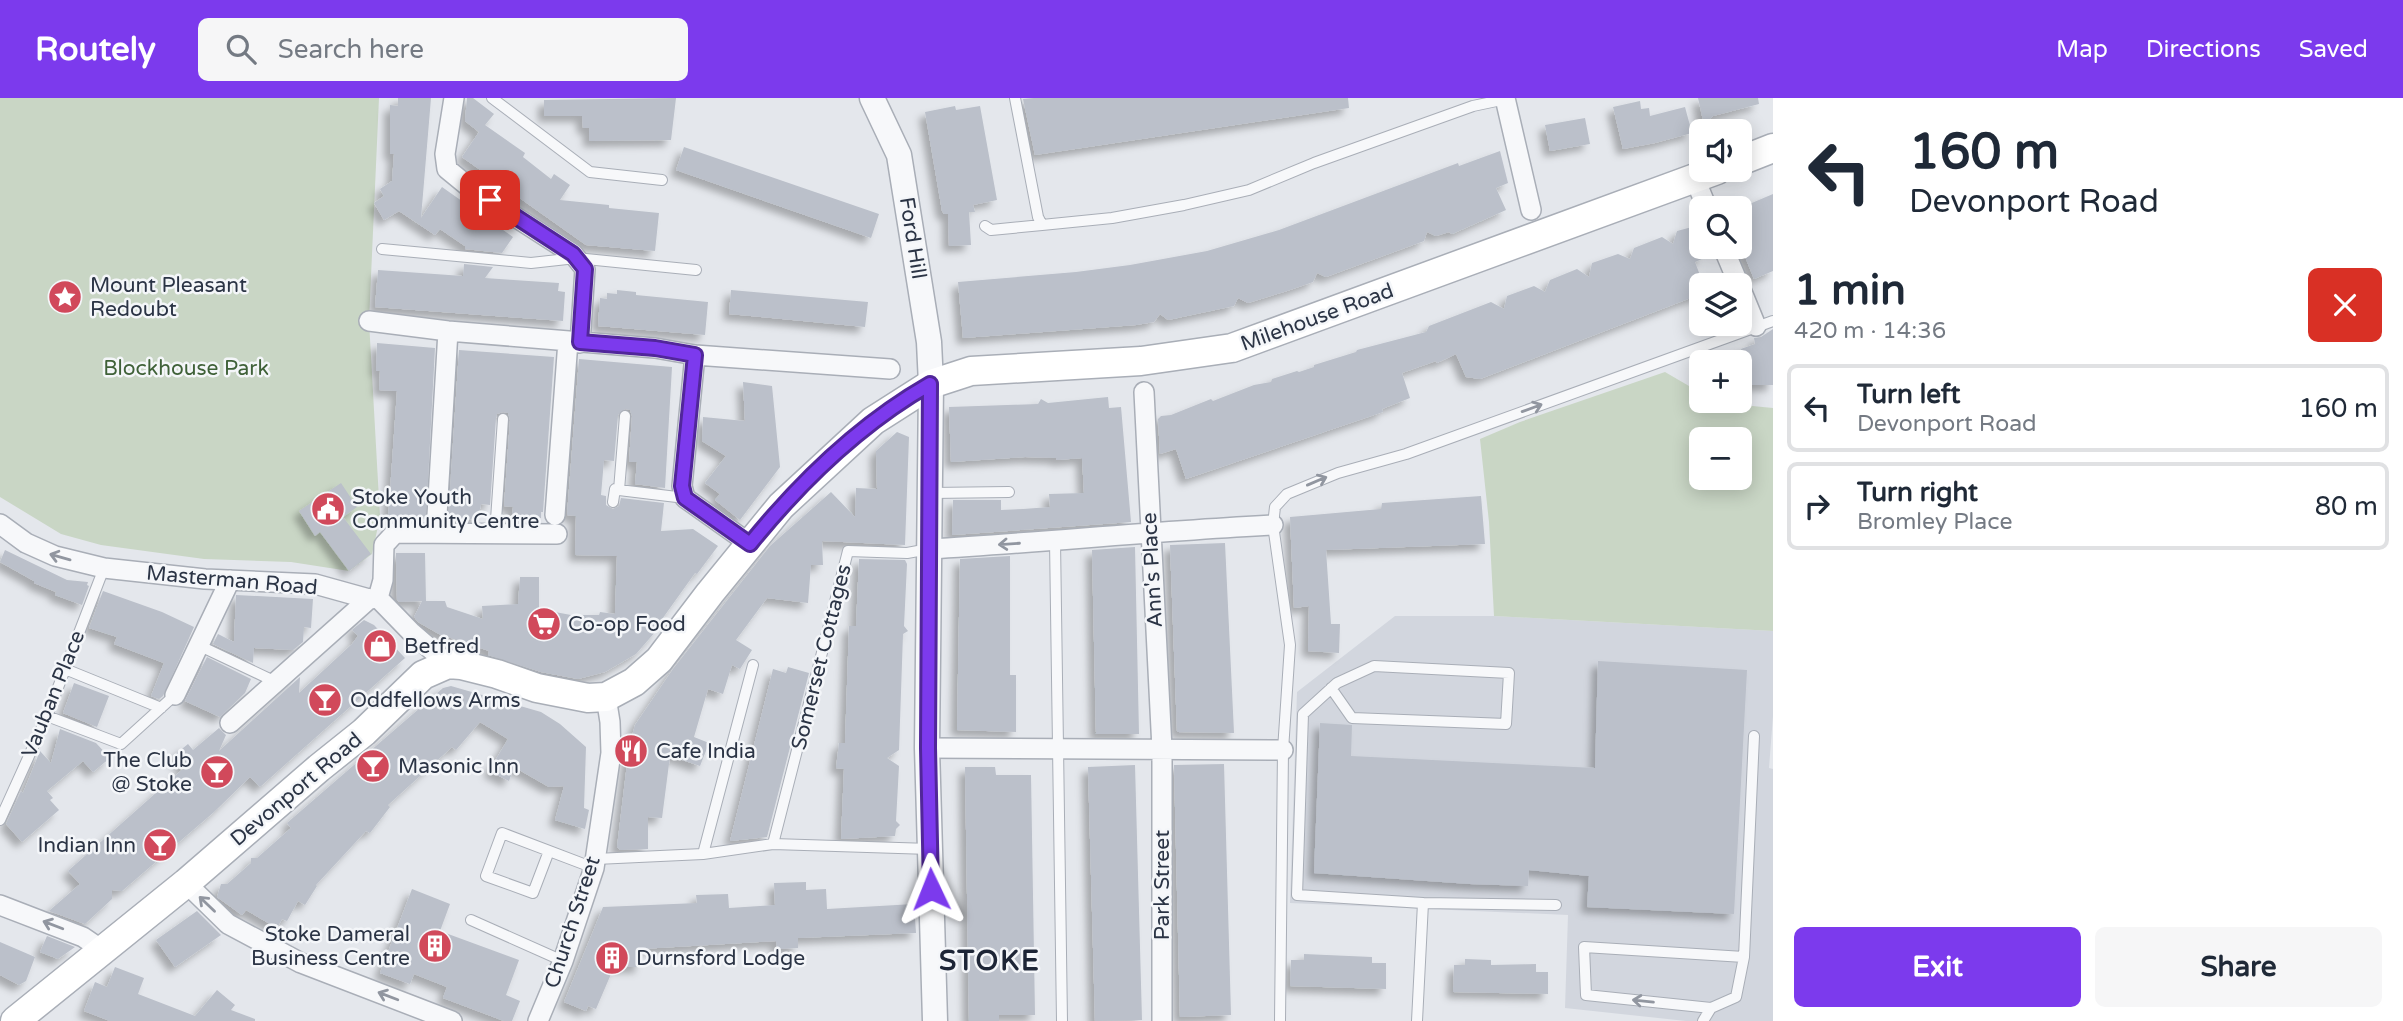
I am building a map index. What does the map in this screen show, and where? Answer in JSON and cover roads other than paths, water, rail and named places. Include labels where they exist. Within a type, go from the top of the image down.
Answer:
[{"type":"main road","points":[[1752,156],[1773,148]]},
{"type":"main road","name":"Milehouse Road","points":[[750,544],[780,506],[821,466],[873,421],[930,384],[971,371],[1140,361],[1233,348],[1689,180]]},
{"type":"main road","points":[[448,664],[588,698],[606,697],[634,682],[659,660],[750,544]]},
{"type":"main road","name":"Devonport Road","points":[[15,1021],[186,883],[354,741],[423,675],[448,664]]},
{"type":"street","points":[[230,723],[373,599],[383,580],[384,545],[395,533],[495,534],[556,524],[574,342],[585,269],[573,254],[469,187],[447,169],[445,154],[454,98]]},
{"type":"street","name":"Ford Hill","points":[[876,99],[900,155],[929,342],[928,748],[935,1021]]},
{"type":"street","points":[[1505,99],[1531,209]]},
{"type":"street","points":[[1752,305],[1764,323]]},
{"type":"street","points":[[369,321],[449,331],[655,348],[695,355],[890,369]]},
{"type":"street","points":[[437,515],[449,331]]},
{"type":"street","points":[[695,355],[682,486],[685,498],[750,544]]},
{"type":"street","name":"Ann's Place","points":[[1144,391],[1162,749]]},
{"type":"street","name":"Masterman Road","points":[[0,524],[26,543],[55,556],[104,568],[230,580],[315,584],[373,599],[448,664]]},
{"type":"street","points":[[930,549],[1055,541],[1150,531],[1273,525]]},
{"type":"street","points":[[168,701],[230,580]]},
{"type":"street","name":"Church Street","points":[[538,1021],[563,961],[595,864],[611,753],[606,697]]},
{"type":"street","points":[[928,748],[1292,751]]},
{"type":"street","name":"Park Street","points":[[1162,749],[1162,1021]]},
{"type":"street","points":[[186,883],[229,924],[301,963],[452,1021]]},
{"type":"street","points":[[0,905],[83,937],[102,950]]},
{"type":"lane","points":[[492,98],[590,172],[662,180]]},
{"type":"lane","points":[[1015,98],[1038,217],[1042,225]]},
{"type":"lane","points":[[985,226],[991,230],[1112,219],[1250,190],[1314,163],[1473,106],[1505,99]]},
{"type":"lane","points":[[382,249],[531,263],[576,258],[696,270]]},
{"type":"lane","points":[[1556,905],[1423,903],[1297,895],[1290,645],[1273,525],[1275,508],[1287,494],[1338,473],[1406,454],[1764,323]]},
{"type":"lane","points":[[619,490],[625,416]]},
{"type":"lane","points":[[495,534],[503,419]]},
{"type":"lane","points":[[613,502],[615,489],[685,498]]},
{"type":"lane","points":[[930,493],[1009,492]]},
{"type":"lane","points":[[1055,541],[1062,1021]]},
{"type":"lane","name":"Somerset Cottages","points":[[773,844],[848,551],[907,553],[930,549]]},
{"type":"lane","name":"Vauban Place","points":[[0,820],[47,716],[104,568]]},
{"type":"lane","points":[[198,645],[276,682]]},
{"type":"lane","points":[[704,854],[753,665]]},
{"type":"lane","points":[[1280,1021],[1292,751],[1303,714],[1331,688],[1337,683],[1374,666],[1509,673],[1506,724],[1352,718],[1331,688]]},
{"type":"lane","points":[[65,669],[168,701]]},
{"type":"lane","points":[[47,716],[121,744],[168,701]]},
{"type":"lane","points":[[1744,957],[1584,947],[1586,995],[1711,1008],[1736,996],[1744,957],[1754,736]]},
{"type":"lane","points":[[549,851],[533,893],[486,876],[502,833],[549,851],[595,864],[704,854],[773,844],[930,849]]},
{"type":"lane","points":[[1417,1021],[1423,903]]},
{"type":"lane","points":[[471,920],[563,961]]},
{"type":"lane","points":[[1703,1021],[1711,1008]]},
{"type":"place","name":"Mount Pleasant Redoubt","points":[[65,297]]},
{"type":"place","name":"Stoke Youth Community Centre","points":[[328,509]]},
{"type":"place","name":"Co-op Food","points":[[544,624]]},
{"type":"place","name":"Betfred","points":[[380,646]]},
{"type":"place","name":"Oddfellows Arms","points":[[325,700]]},
{"type":"place","name":"Cafe India","points":[[631,751]]},
{"type":"place","name":"Masonic Inn","points":[[373,766]]},
{"type":"place","name":"The Club @ Stoke","points":[[217,772]]},
{"type":"place","name":"Indian Inn","points":[[160,845]]},
{"type":"place","name":"Stoke Dameral Business Centre","points":[[435,946]]},
{"type":"place","name":"Durnsford Lodge","points":[[612,958]]},
{"type":"district","name":"STOKE","points":[[990,960]]},
{"type":"park label","name":"Blockhouse Park","points":[[186,368]]}]
